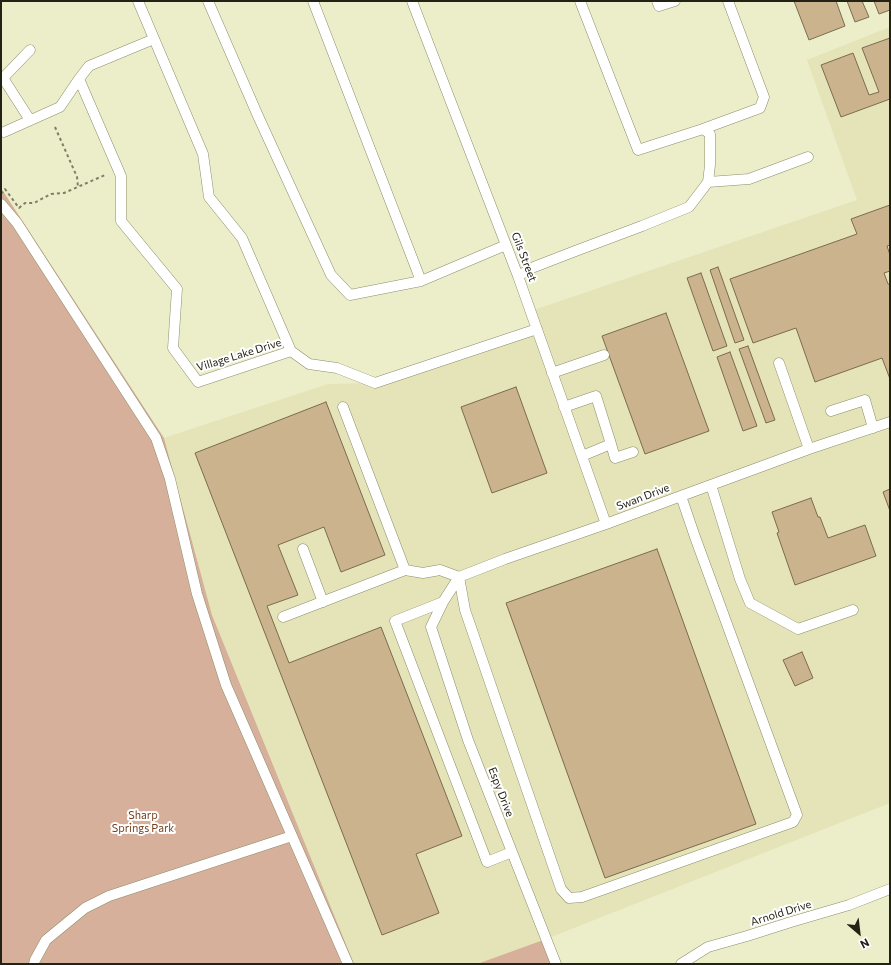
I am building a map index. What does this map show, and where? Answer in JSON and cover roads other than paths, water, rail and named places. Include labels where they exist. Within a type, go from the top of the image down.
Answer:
[{"type":"street","name":"Village Lake Drive","points":[[138,1],[203,154],[208,197],[242,238],[291,351],[309,364],[337,368],[375,383],[537,329]]},
{"type":"street","points":[[208,1],[258,116],[332,275],[350,295],[421,281],[506,245]]},
{"type":"street","points":[[312,1],[421,281]]},
{"type":"street","name":"Gils Street","points":[[412,1],[518,276],[606,524]]},
{"type":"street","points":[[580,1],[638,150],[704,129],[760,108],[764,97],[728,1]]},
{"type":"street","points":[[657,1],[659,6],[675,1]]},
{"type":"street","points":[[4,132],[60,107],[89,66],[154,39]]},
{"type":"street","points":[[30,50],[4,78],[30,120]]},
{"type":"street","name":"Village Lake Drive","points":[[79,79],[121,176],[121,221],[177,289],[173,348],[198,382],[291,351]]},
{"type":"street","points":[[518,276],[534,267],[690,207],[708,182],[710,165],[710,134],[704,129]]},
{"type":"street","points":[[708,182],[749,179],[808,157]]},
{"type":"street","points":[[1,204],[17,223],[156,438],[170,479],[197,594],[226,685],[348,964]]},
{"type":"street","points":[[552,373],[604,355]]},
{"type":"street","points":[[779,363],[809,449]]},
{"type":"street","points":[[564,408],[596,396],[615,458],[633,452]]},
{"type":"street","points":[[831,411],[865,400],[873,428]]},
{"type":"street","points":[[343,407],[405,570]]},
{"type":"street","name":"Swan Drive","points":[[459,577],[809,449],[890,422]]},
{"type":"street","points":[[582,456],[611,444]]},
{"type":"street","points":[[711,485],[740,579],[750,603],[798,629],[853,610]]},
{"type":"street","points":[[459,577],[465,610],[561,889],[569,898],[582,897],[793,822],[798,815],[681,496]]},
{"type":"street","points":[[303,550],[323,602]]},
{"type":"street","points":[[283,617],[405,570],[423,573],[440,570],[459,577]]},
{"type":"street","points":[[459,577],[443,602],[395,621],[487,862],[512,852]]},
{"type":"street","name":"Espy Drive","points":[[443,602],[431,627],[468,740],[555,964]]},
{"type":"street","points":[[34,964],[34,960],[46,940],[85,908],[109,896],[292,836]]},
{"type":"street","name":"Arnold Drive","points":[[681,964],[708,947],[849,905],[890,889]]},
{"type":"park label","name":"Sharp Springs Park","points":[[143,821]]}]
